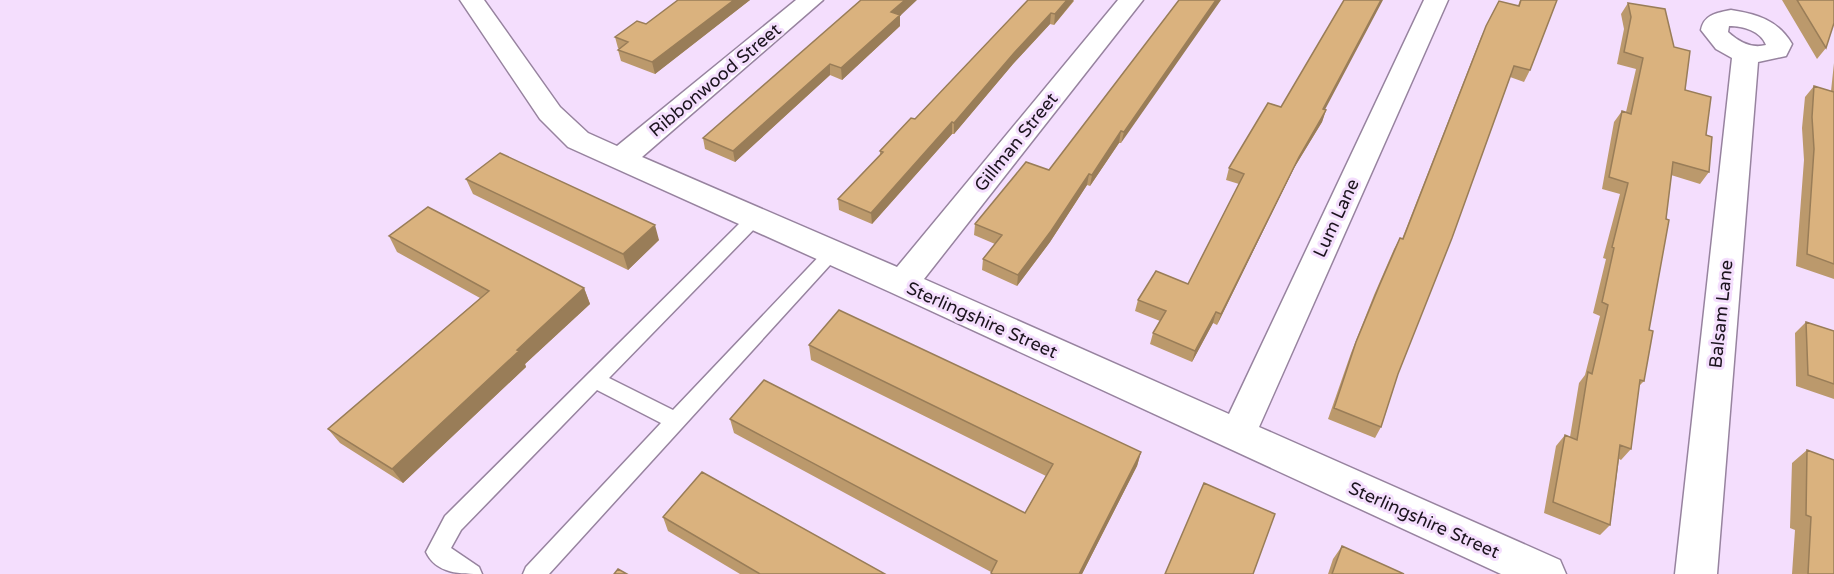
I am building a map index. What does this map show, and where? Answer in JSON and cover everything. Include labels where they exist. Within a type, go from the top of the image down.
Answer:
[{"type":"street","name":"Sterlingshire Street","points":[[472,0],[550,113],[578,140],[902,283],[1545,574]]},
{"type":"street","name":"Ribbonwood Street","points":[[619,160],[811,0]]},
{"type":"street","name":"Gillman Street","points":[[902,283],[1131,0]]},
{"type":"street","name":"Lum Lane","points":[[1237,436],[1436,0]]},
{"type":"street","name":"Balsam Lane","points":[[1696,574],[1746,53]]},
{"type":"lane","points":[[471,574],[437,552],[453,523],[754,219]]},
{"type":"lane","points":[[534,574],[832,253]]},
{"type":"lane","points":[[594,380],[676,421]]},
{"type":"building","points":[[678,0],[734,0],[652,62],[618,50],[628,42],[615,37],[637,21],[646,24]]},
{"type":"building","points":[[861,0],[905,0],[891,12],[900,15],[841,68],[830,64],[733,151],[703,138]]},
{"type":"building","points":[[1028,0],[1067,0],[1055,14],[1051,13],[1014,53],[954,123],[952,122],[871,213],[838,199],[883,152],[880,151],[911,118],[915,119]]},
{"type":"building","points":[[1179,0],[1216,0],[1124,132],[1121,131],[1092,175],[1089,174],[1018,275],[983,259],[1002,235],[975,224],[1026,162],[1049,170]]},
{"type":"building","points":[[1344,0],[1381,0],[1323,109],[1326,110],[1299,157],[1221,314],[1216,312],[1195,351],[1153,333],[1166,311],[1138,300],[1156,271],[1188,284],[1244,174],[1229,168],[1268,103],[1281,107]]},
{"type":"building","points":[[1521,0],[1557,0],[1530,70],[1514,66],[1452,238],[1398,374],[1381,427],[1334,408],[1356,342],[1400,238],[1403,239],[1486,26],[1499,1],[1519,6]]},
{"type":"building","points":[[1797,0],[1834,0],[1834,23],[1826,48]]},
{"type":"building","points":[[1628,3],[1665,9],[1674,47],[1690,51],[1685,90],[1711,97],[1706,135],[1712,137],[1709,172],[1673,162],[1666,219],[1669,220],[1649,330],[1653,331],[1644,381],[1640,380],[1631,449],[1620,445],[1610,525],[1553,502],[1565,435],[1577,440],[1588,372],[1592,374],[1608,305],[1602,302],[1614,248],[1612,247],[1628,183],[1609,177],[1622,111],[1631,114],[1643,58],[1624,52],[1631,17]]},
{"type":"building","points":[[1814,86],[1834,92],[1834,264],[1807,254],[1814,149],[1812,117]]},
{"type":"building","points":[[500,153],[655,225],[623,254],[466,179]]},
{"type":"building","points":[[428,207],[584,288],[392,469],[328,429],[489,291],[389,236]]},
{"type":"building","points":[[839,310],[1141,452],[1079,574],[993,574],[991,573],[997,561],[730,419],[764,380],[1025,513],[1053,464],[809,345]]},
{"type":"building","points":[[1806,322],[1834,331],[1834,384],[1808,375]]},
{"type":"building","points":[[1807,450],[1834,460],[1834,574],[1808,574],[1811,517],[1806,515]]},
{"type":"building","points":[[702,472],[885,574],[760,574],[663,517]]},
{"type":"building","points":[[1204,483],[1275,514],[1253,574],[1165,574]]},
{"type":"building","points":[[1342,546],[1404,574],[1332,574]]},
{"type":"building","points":[[618,569],[627,574],[614,574]]}]
